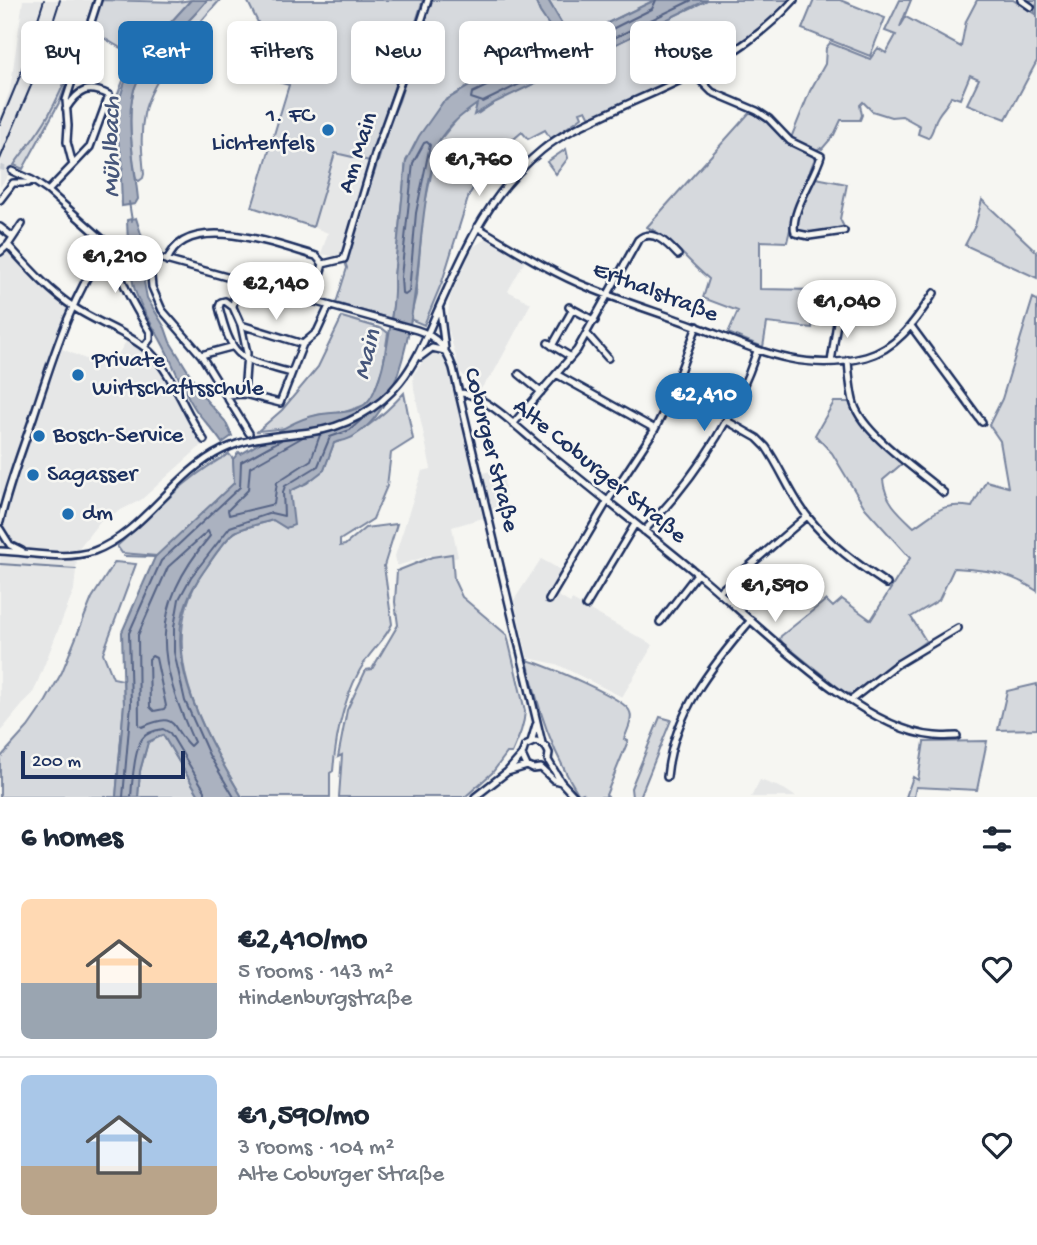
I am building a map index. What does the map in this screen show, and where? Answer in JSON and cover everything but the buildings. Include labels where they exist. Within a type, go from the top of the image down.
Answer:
[{"type":"street","points":[[73,165],[67,142],[66,100],[99,0]]},
{"type":"street","name":"Am Main","points":[[323,264],[344,260],[376,151],[428,0]]},
{"type":"street","points":[[736,50],[775,21],[794,0]]},
{"type":"street","points":[[1021,0],[1031,6]]},
{"type":"street","points":[[0,551],[72,555],[87,553],[107,545],[123,534],[188,473],[212,455],[254,438],[313,432],[343,424],[384,399],[415,361],[477,227],[505,186],[533,158],[559,138],[673,84]]},
{"type":"street","points":[[704,84],[712,92],[757,111],[769,119],[790,141],[821,156],[794,221],[794,233],[808,236],[844,231]]},
{"type":"street","points":[[48,191],[90,147],[109,95],[89,89],[75,96],[66,110]]},
{"type":"street","name":"Coburger Straße","points":[[12,171],[48,191],[112,245],[417,330],[439,342],[453,368],[536,725],[543,744]]},
{"type":"street","points":[[0,200],[13,183],[28,183],[32,180]]},
{"type":"street","points":[[0,251],[8,245],[22,224]]},
{"type":"street","points":[[0,227],[13,237]]},
{"type":"street","name":"Erthalstraße","points":[[477,227],[588,288],[757,351],[798,361],[848,360],[882,350],[898,340],[911,326],[934,293]]},
{"type":"street","points":[[167,261],[177,245],[199,235],[210,234],[245,237],[316,256],[323,264],[312,302]]},
{"type":"street","points":[[513,424],[571,357],[587,334],[638,240],[652,235],[678,255]]},
{"type":"street","points":[[8,245],[47,287],[72,306],[144,347],[168,374],[190,419],[204,440]]},
{"type":"street","points":[[0,522],[18,458],[72,306],[87,276],[112,245]]},
{"type":"street","points":[[112,245],[128,292],[150,332],[150,339],[144,347]]},
{"type":"street","points":[[147,255],[152,287],[162,310],[201,355],[249,433]]},
{"type":"street","points":[[233,307],[237,281]]},
{"type":"street","points":[[244,394],[246,360],[247,352],[233,307],[225,301],[219,305],[231,347],[239,357],[246,360],[291,373]]},
{"type":"street","points":[[226,395],[244,394],[280,403],[303,344],[317,332],[330,306]]},
{"type":"street","points":[[415,361],[432,348],[446,352],[439,307]]},
{"type":"street","points":[[571,357],[550,344],[571,308],[594,321]]},
{"type":"street","points":[[831,362],[838,316]]},
{"type":"street","points":[[241,326],[303,344]]},
{"type":"street","points":[[911,326],[982,422]]},
{"type":"street","points":[[549,600],[607,502],[655,429],[669,401],[697,327]]},
{"type":"street","points":[[587,334],[608,358]]},
{"type":"street","points":[[201,355],[231,347]]},
{"type":"street","points":[[644,531],[688,480],[727,421],[757,351]]},
{"type":"street","points":[[848,360],[854,404],[872,433],[944,493]]},
{"type":"street","points":[[519,374],[541,392]]},
{"type":"street","points":[[556,374],[655,429]]},
{"type":"street","name":"Alte Coburger Straße","points":[[459,393],[475,396],[513,424],[851,701],[874,715],[914,732],[957,736]]},
{"type":"street","points":[[727,421],[757,438],[766,447],[807,516],[841,552],[887,584]]},
{"type":"street","points":[[719,592],[807,516]]},
{"type":"street","points":[[586,606],[635,524]]},
{"type":"street","points":[[0,529],[10,545],[24,552]]},
{"type":"street","points":[[660,622],[697,574]]},
{"type":"street","points":[[667,777],[674,738],[685,712],[714,665],[751,620]]},
{"type":"street","points":[[851,701],[896,665],[958,628]]},
{"type":"street","points":[[475,797],[507,772],[522,755],[523,749],[531,742],[536,725]]},
{"type":"street","points":[[522,755],[527,766],[533,769],[541,768],[548,760],[549,753],[543,744],[531,742]]},
{"type":"street","points":[[548,760],[561,782],[575,797]]},
{"type":"street","points":[[507,772],[527,766]]},
{"type":"street","points":[[541,768],[554,780],[561,782]]},
{"type":"shaded area","points":[[23,0],[94,0],[86,21],[21,21],[21,84],[63,84],[48,116],[0,187],[0,117],[10,90]]},
{"type":"shaded area","points":[[94,0],[96,0],[89,21]]},
{"type":"shaded area","points":[[101,0],[191,0],[172,21],[118,21],[118,46],[104,38],[104,21],[95,21]]},
{"type":"shaded area","points":[[207,0],[220,0],[202,21],[188,21]]},
{"type":"shaded area","name":"1. FC Lichtenfels","points":[[247,0],[423,0],[416,21],[351,21],[351,84],[395,84],[370,161],[335,153],[313,227],[252,207],[289,85],[286,84],[337,84],[337,21],[257,21]]},
{"type":"shaded area","points":[[431,0],[535,0],[546,21],[459,21],[459,84],[473,84],[443,102],[406,161],[391,319],[336,303],[347,268],[345,262],[384,143],[382,140],[404,84],[445,84],[445,21],[424,21]]},
{"type":"shaded area","points":[[548,0],[655,0],[612,21],[560,21]]},
{"type":"shaded area","points":[[707,0],[790,0],[769,21],[736,46],[736,21],[663,21]]},
{"type":"shaded area","points":[[814,0],[840,0],[885,18],[870,56],[802,29]]},
{"type":"shaded area","points":[[900,0],[911,0],[900,27],[906,17],[961,47],[966,21],[977,0],[1013,0],[1035,14],[1034,6],[1029,0],[1037,0],[1037,61],[1006,119],[967,104],[979,79],[970,75],[960,99],[951,96],[936,119],[928,138],[918,134],[920,126],[902,116],[891,117],[872,111],[863,102],[860,105],[860,120],[841,120],[834,135],[822,149],[815,151],[799,144],[791,138],[810,91],[825,64],[826,48],[830,43],[870,59],[878,48],[886,53],[896,35],[885,31]]},
{"type":"shaded area","points":[[630,37],[630,84],[666,84],[593,117],[589,116],[586,110],[580,112],[582,117],[551,139],[545,130],[528,139],[522,132],[500,151],[469,195],[442,282],[424,325],[410,319],[416,295],[423,213],[438,142],[458,118],[478,103],[479,113],[532,84],[616,84],[616,44]]},
{"type":"shaded area","points":[[66,84],[60,101],[23,169],[14,165],[40,129]]},
{"type":"shaded area","points":[[122,84],[125,84],[116,111],[116,131],[112,131],[109,117]]},
{"type":"shaded area","points":[[136,84],[156,84],[144,114],[144,174],[139,181],[136,179],[130,130],[133,92]]},
{"type":"shaded area","points":[[751,111],[765,120],[784,140],[815,158],[795,209],[787,242],[760,241],[760,289],[818,290],[818,309],[814,310],[812,328],[767,323],[763,347],[728,333],[738,311],[703,298],[709,279],[672,244],[647,227]]},
{"type":"shaded area","points":[[566,149],[568,158],[556,174],[547,162]]},
{"type":"shaded area","points":[[335,152],[370,161],[342,258],[321,254],[328,233],[313,227]]},
{"type":"shaded area","points":[[816,178],[847,184],[840,219],[844,227],[800,234],[796,231],[797,217]]},
{"type":"shaded area","points":[[982,200],[1037,252],[1037,278],[965,245],[975,226]]},
{"type":"shaded area","points":[[487,238],[526,259],[508,291],[531,303],[494,372],[479,391],[460,372],[447,324],[450,297],[473,247]]},
{"type":"shaded area","points":[[9,248],[68,304],[43,378],[51,381],[62,349],[109,369],[127,340],[163,370],[202,445],[141,500],[101,520],[78,549],[74,590],[34,691],[0,732],[0,254]]},
{"type":"shaded area","points":[[1033,298],[1037,300],[1037,591],[997,573],[954,568],[939,600],[911,617],[926,641],[852,694],[845,693],[783,643],[781,636],[826,600],[833,607],[842,599],[871,620],[910,558],[865,508],[832,453],[815,435],[834,402],[849,402],[865,428],[904,462],[883,480],[884,487],[898,512],[914,527],[947,507],[972,507],[986,481],[1008,487],[1000,441],[989,425],[1002,399]]},
{"type":"shaded area","points":[[342,317],[383,329],[388,333],[383,367],[372,397],[365,405],[345,412],[317,415],[287,428],[258,431],[282,410],[318,367]]},
{"type":"shaded area","points":[[436,352],[447,362],[483,518],[452,527],[458,557],[436,564],[431,555],[397,566],[395,556],[422,471],[431,469],[413,375],[428,354]]},
{"type":"shaded area","points":[[404,393],[413,439],[391,453],[387,486],[373,519],[340,540],[340,546],[345,545],[365,528],[397,524],[384,566],[392,624],[352,686],[336,742],[333,771],[330,773],[330,797],[242,797],[212,744],[189,688],[183,658],[182,629],[188,600],[203,572],[228,538],[241,529],[273,520],[286,528],[290,491],[307,483],[324,470],[334,443],[372,423]]},
{"type":"shaded area","points":[[229,454],[233,459],[235,483],[157,556],[122,553],[117,546],[184,484]]},
{"type":"shaded area","points":[[497,469],[504,477],[506,508],[492,513],[483,473]]},
{"type":"shaded area","points":[[452,554],[454,580],[462,597],[507,635],[525,711],[522,728],[512,753],[507,753],[492,773],[465,797],[339,797],[342,755],[338,757],[347,710],[366,670],[372,669],[398,625],[395,602],[397,571],[432,557]]},
{"type":"shaded area","points":[[541,559],[563,571],[552,592],[570,603],[572,600],[653,645],[622,697],[556,664],[528,658],[514,600]]},
{"type":"shaded area","points":[[115,562],[136,564],[103,653],[113,678],[123,680],[124,704],[116,797],[0,797],[0,758],[28,727],[46,701],[62,672],[92,598]]},
{"type":"shaded area","points":[[527,660],[600,691],[630,712],[630,722],[624,739],[628,741],[606,795],[608,797],[587,797],[583,793],[579,795],[569,779],[547,730]]},
{"type":"shaded area","points":[[1037,684],[1037,729],[998,730],[1007,691]]},
{"type":"shaded area","points":[[660,717],[671,720],[640,797],[632,797],[631,788]]},
{"type":"shaded area","points":[[163,735],[200,797],[138,797],[140,771],[148,742]]},
{"type":"shaded area","points":[[987,741],[977,790],[916,787],[914,797],[906,797],[913,777],[918,780],[924,742]]},
{"type":"shaded area","points":[[760,780],[784,789],[796,797],[751,797]]},
{"type":"water","points":[[191,0],[207,0],[188,21],[172,21]]},
{"type":"water","points":[[535,0],[548,0],[560,21],[546,21]]},
{"type":"water","points":[[655,0],[707,0],[664,21],[630,21],[630,37],[616,44],[616,21],[612,21]]},
{"type":"water","points":[[136,84],[130,123],[138,199],[135,204],[122,206],[123,164],[116,131],[116,111],[124,85]]},
{"type":"water","points":[[473,84],[533,84],[474,115],[477,104],[456,121],[437,144],[425,202],[412,315],[404,353],[393,387],[376,416],[352,437],[334,443],[324,470],[307,483],[290,491],[294,525],[286,528],[273,520],[233,533],[201,576],[187,601],[181,625],[185,677],[204,728],[242,797],[200,797],[163,735],[148,742],[140,771],[138,797],[116,797],[124,704],[122,632],[155,557],[234,483],[233,459],[239,452],[241,454],[307,418],[359,408],[371,397],[383,365],[391,325],[406,161],[419,136],[443,102]]},
{"type":"water","points":[[136,218],[142,237],[141,248],[128,244],[127,220]]},
{"type":"water","points":[[133,256],[142,259],[147,298],[170,342],[206,400],[225,421],[232,436],[222,443],[192,405],[139,300],[132,279]]},
{"type":"waterway","name":"Mühlbach","points":[[129,202],[132,221]]},
{"type":"waterway","points":[[124,556],[155,557]]},
{"type":"waterway","points":[[0,564],[76,569]]},
{"type":"tunnel","points":[[0,167],[12,171]]},
{"type":"railway","points":[[0,124],[19,78],[44,0]]},
{"type":"railway","points":[[0,159],[38,69],[60,0]]},
{"type":"place","name":"1. FC Lichtenfels","points":[[328,130]]},
{"type":"place","name":"Private Wirtschaftsschule","points":[[78,375]]},
{"type":"place","name":"Bosch-Service","points":[[39,436]]},
{"type":"place","name":"Sagasser","points":[[33,475]]},
{"type":"place","name":"dm","points":[[68,514]]},
{"type":"water label","name":"Main","points":[[369,355]]}]
